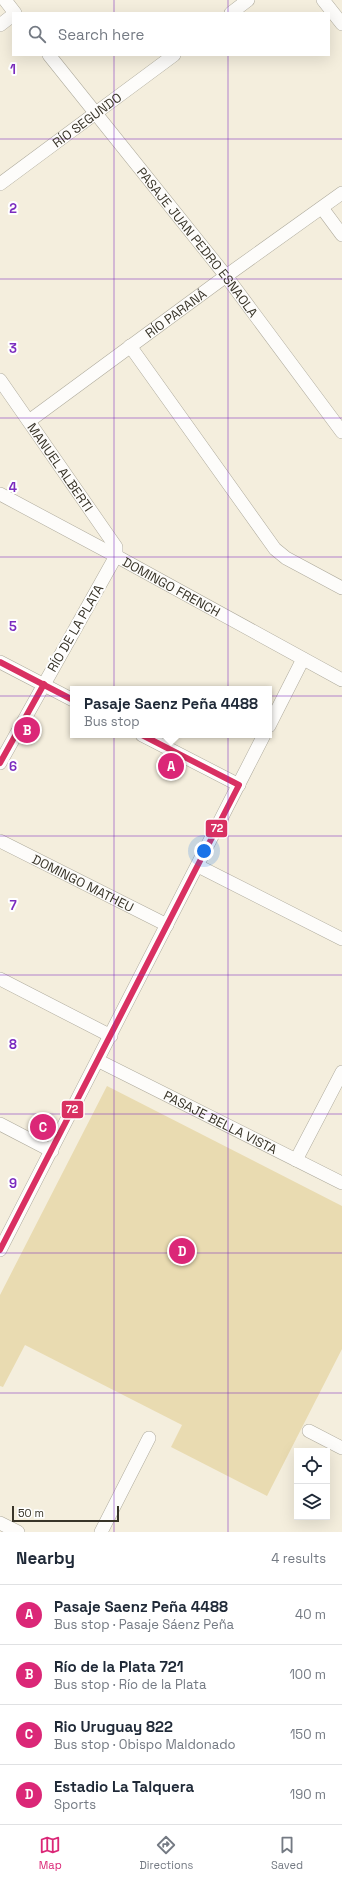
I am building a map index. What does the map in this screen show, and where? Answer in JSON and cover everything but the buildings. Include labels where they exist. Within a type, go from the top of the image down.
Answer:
[{"type":"street","points":[[5,0],[13,12]]},
{"type":"street","points":[[232,12],[248,0]]},
{"type":"street","points":[[323,0],[342,24]]},
{"type":"street","points":[[0,25],[12,16]]},
{"type":"street","name":"PASAJE JUAN PEDRO ESNAOLA","points":[[50,56],[226,276],[342,432]]},
{"type":"street","name":"RÍO SEGUNDO","points":[[0,184],[173,56]]},
{"type":"street","name":"RÍO PARANÁ","points":[[29,421],[226,276],[342,193]]},
{"type":"street","points":[[322,208],[342,235]]},
{"type":"street","points":[[130,346],[275,549],[286,558],[342,588]]},
{"type":"street","name":"MANUEL ALBERTI","points":[[0,380],[116,547],[116,556]]},
{"type":"street","name":"DOMINGO FRENCH","points":[[0,494],[342,680]]},
{"type":"street","name":"RÍO DE LA PLATA","points":[[0,763],[116,556]]},
{"type":"street","points":[[272,720],[303,659]]},
{"type":"street","points":[[0,662],[70,698]]},
{"type":"street","points":[[148,738],[239,785]]},
{"type":"street","points":[[0,1250],[262,738]]},
{"type":"street","name":"DOMINGO MATHEU","points":[[0,841],[167,925]]},
{"type":"street","points":[[198,866],[342,939]]},
{"type":"street","points":[[0,979],[111,1036]]},
{"type":"street","name":"PASAJE BELLA VISTA","points":[[98,1061],[342,1183]]},
{"type":"street","points":[[296,1160],[342,1072]]},
{"type":"street","points":[[0,1124],[52,1151]]},
{"type":"street","points":[[308,1430],[342,1448]]},
{"type":"street","points":[[101,1532],[149,1438]]},
{"type":"street","points":[[0,1523],[18,1532]]},
{"type":"shaded area","points":[[107,1086],[342,1206],[342,1349],[267,1496],[171,1447],[182,1425],[25,1345],[3,1387],[0,1386],[0,1295]]},
{"type":"transit line","name":"72","points":[[0,662],[70,698]]},
{"type":"transit line","name":"72","points":[[0,763],[44,684]]},
{"type":"transit line","name":"72","points":[[0,1250],[239,785],[148,738]]},
{"type":"place","name":"Río de la Plata 721","points":[[27,730]]},
{"type":"place","name":"Pasaje Saenz Peña 4488","points":[[171,766]]},
{"type":"place","name":"Rio Uruguay 822","points":[[43,1127]]},
{"type":"place","name":"Estadio La Talquera","points":[[182,1251]]}]
